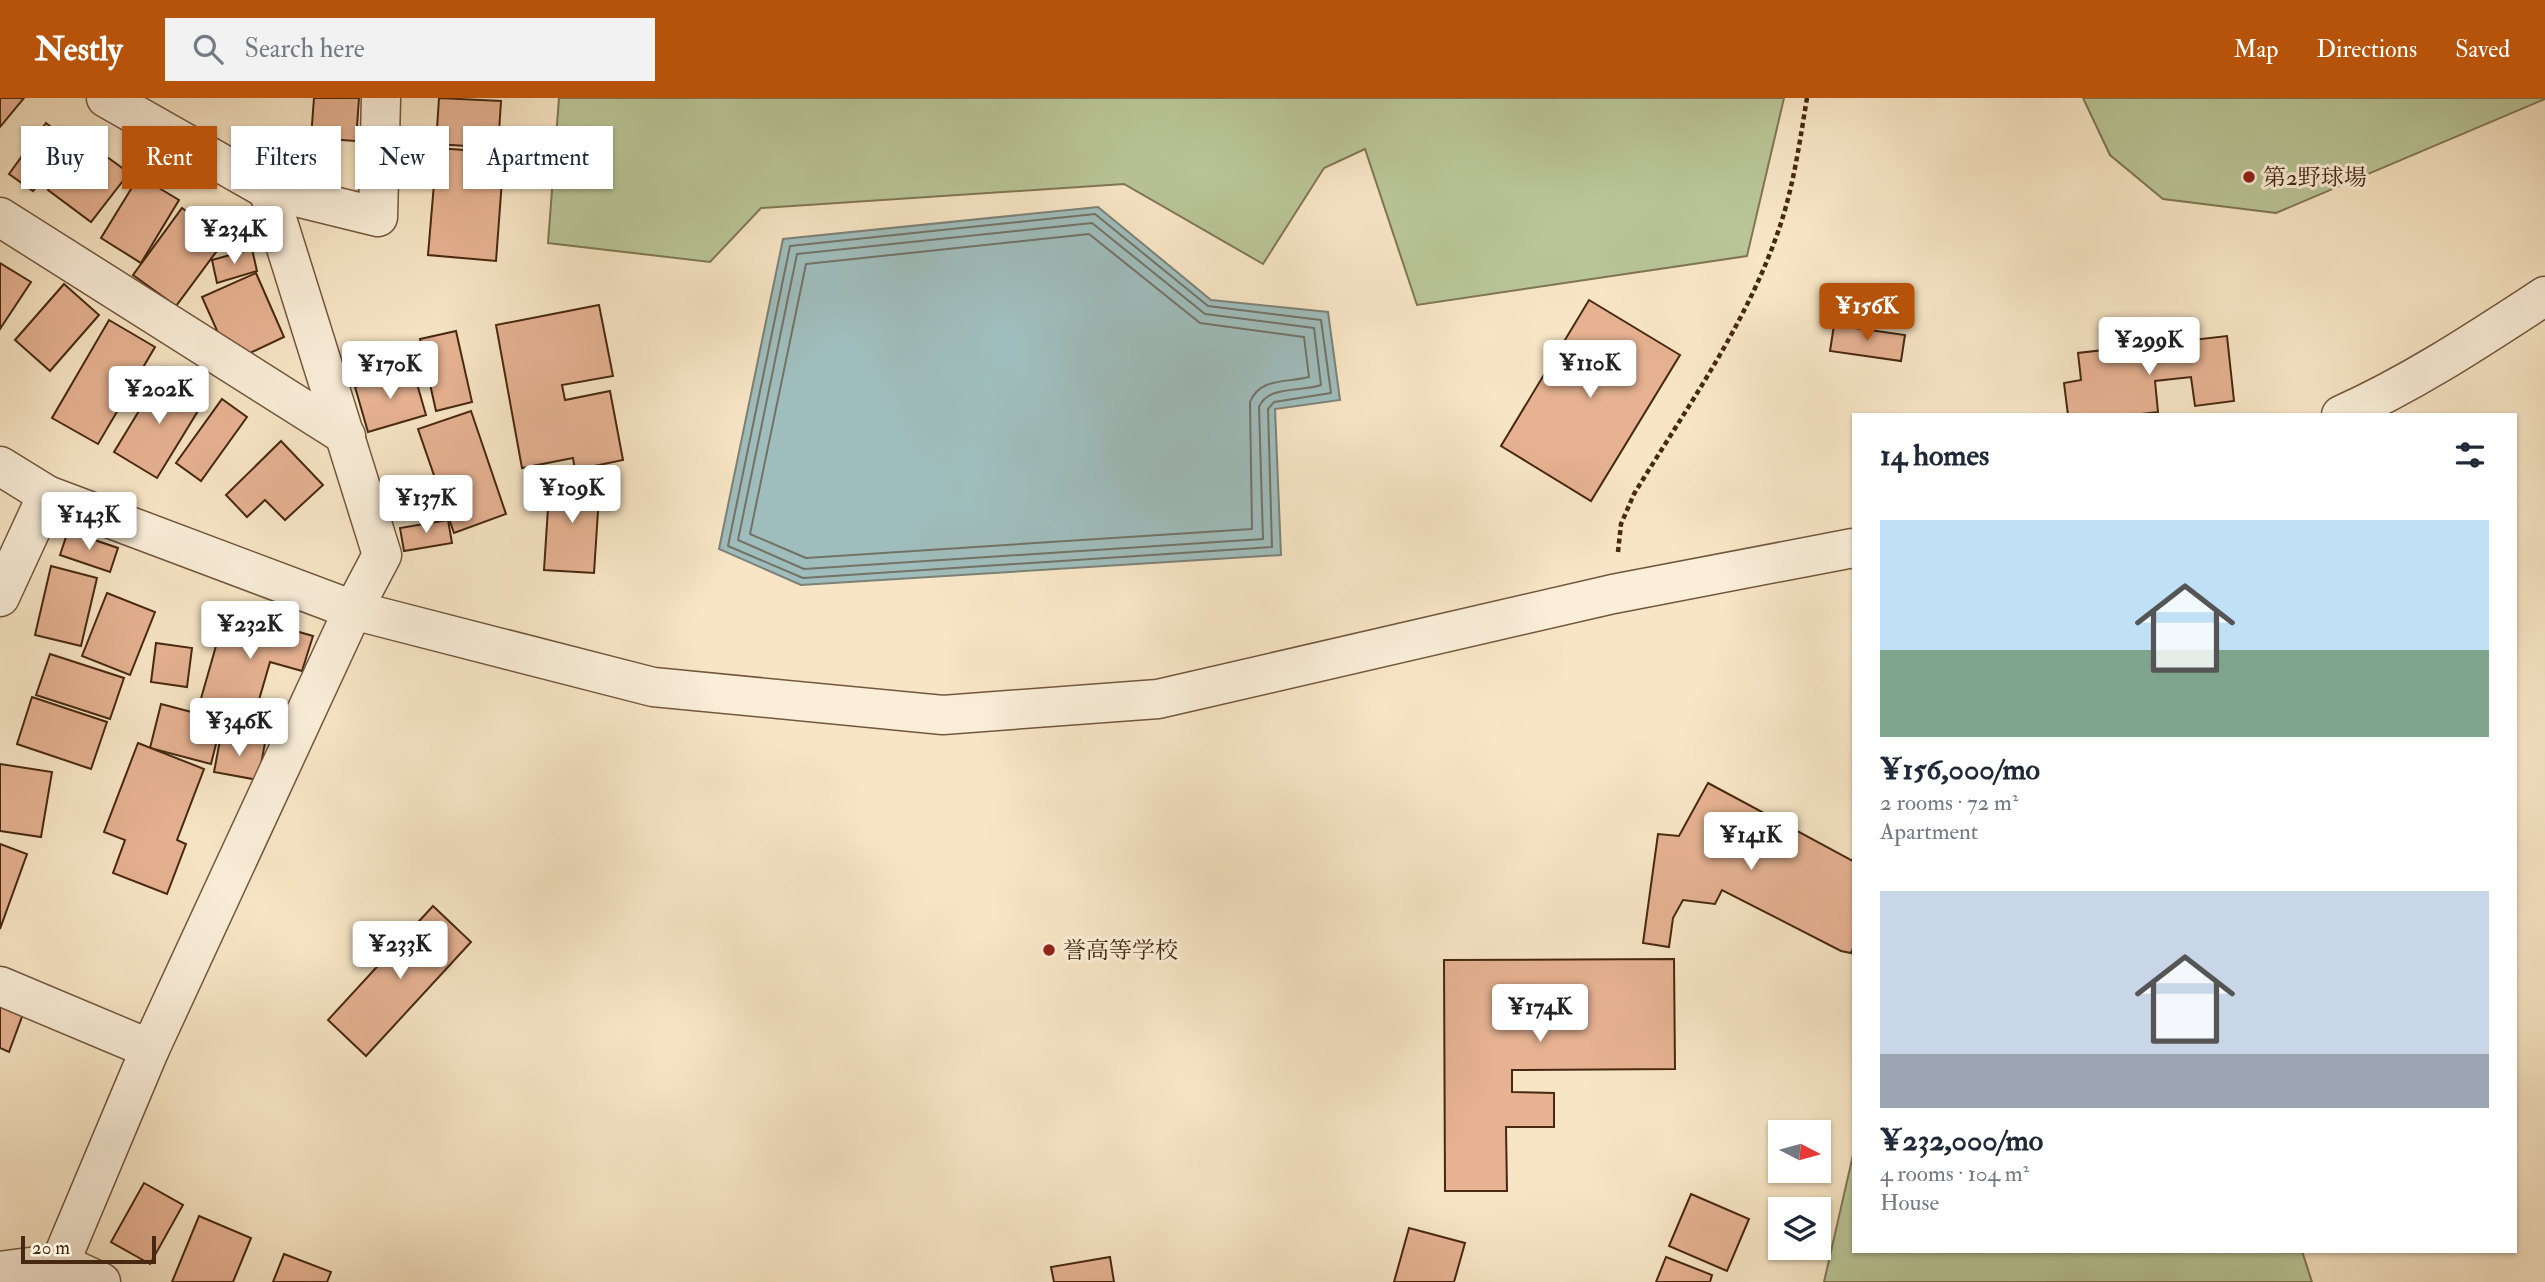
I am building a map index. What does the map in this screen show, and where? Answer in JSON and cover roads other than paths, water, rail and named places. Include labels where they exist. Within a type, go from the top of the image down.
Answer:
[{"type":"street","points":[[106,98],[268,190],[378,217],[381,98]]},
{"type":"street","points":[[56,1272],[150,1049],[353,610],[382,555],[268,190]]},
{"type":"street","points":[[0,217],[346,436]]},
{"type":"street","points":[[2345,413],[2476,341],[2545,296]]},
{"type":"street","points":[[0,466],[47,495],[353,610],[653,687],[943,715],[1158,699],[1613,594],[1852,548]]},
{"type":"street","points":[[0,597],[47,495]]},
{"type":"street","points":[[0,986],[150,1049]]},
{"type":"street","points":[[0,1271],[56,1272],[101,1282]]},
{"type":"water","points":[[1098,207],[1211,300],[1328,312],[1340,400],[1275,409],[1281,555],[801,585],[719,549],[783,239]]},
{"type":"place","name":"第2野球場","points":[[2249,177]]},
{"type":"place","name":"誉高等学校","points":[[1049,950]]}]
